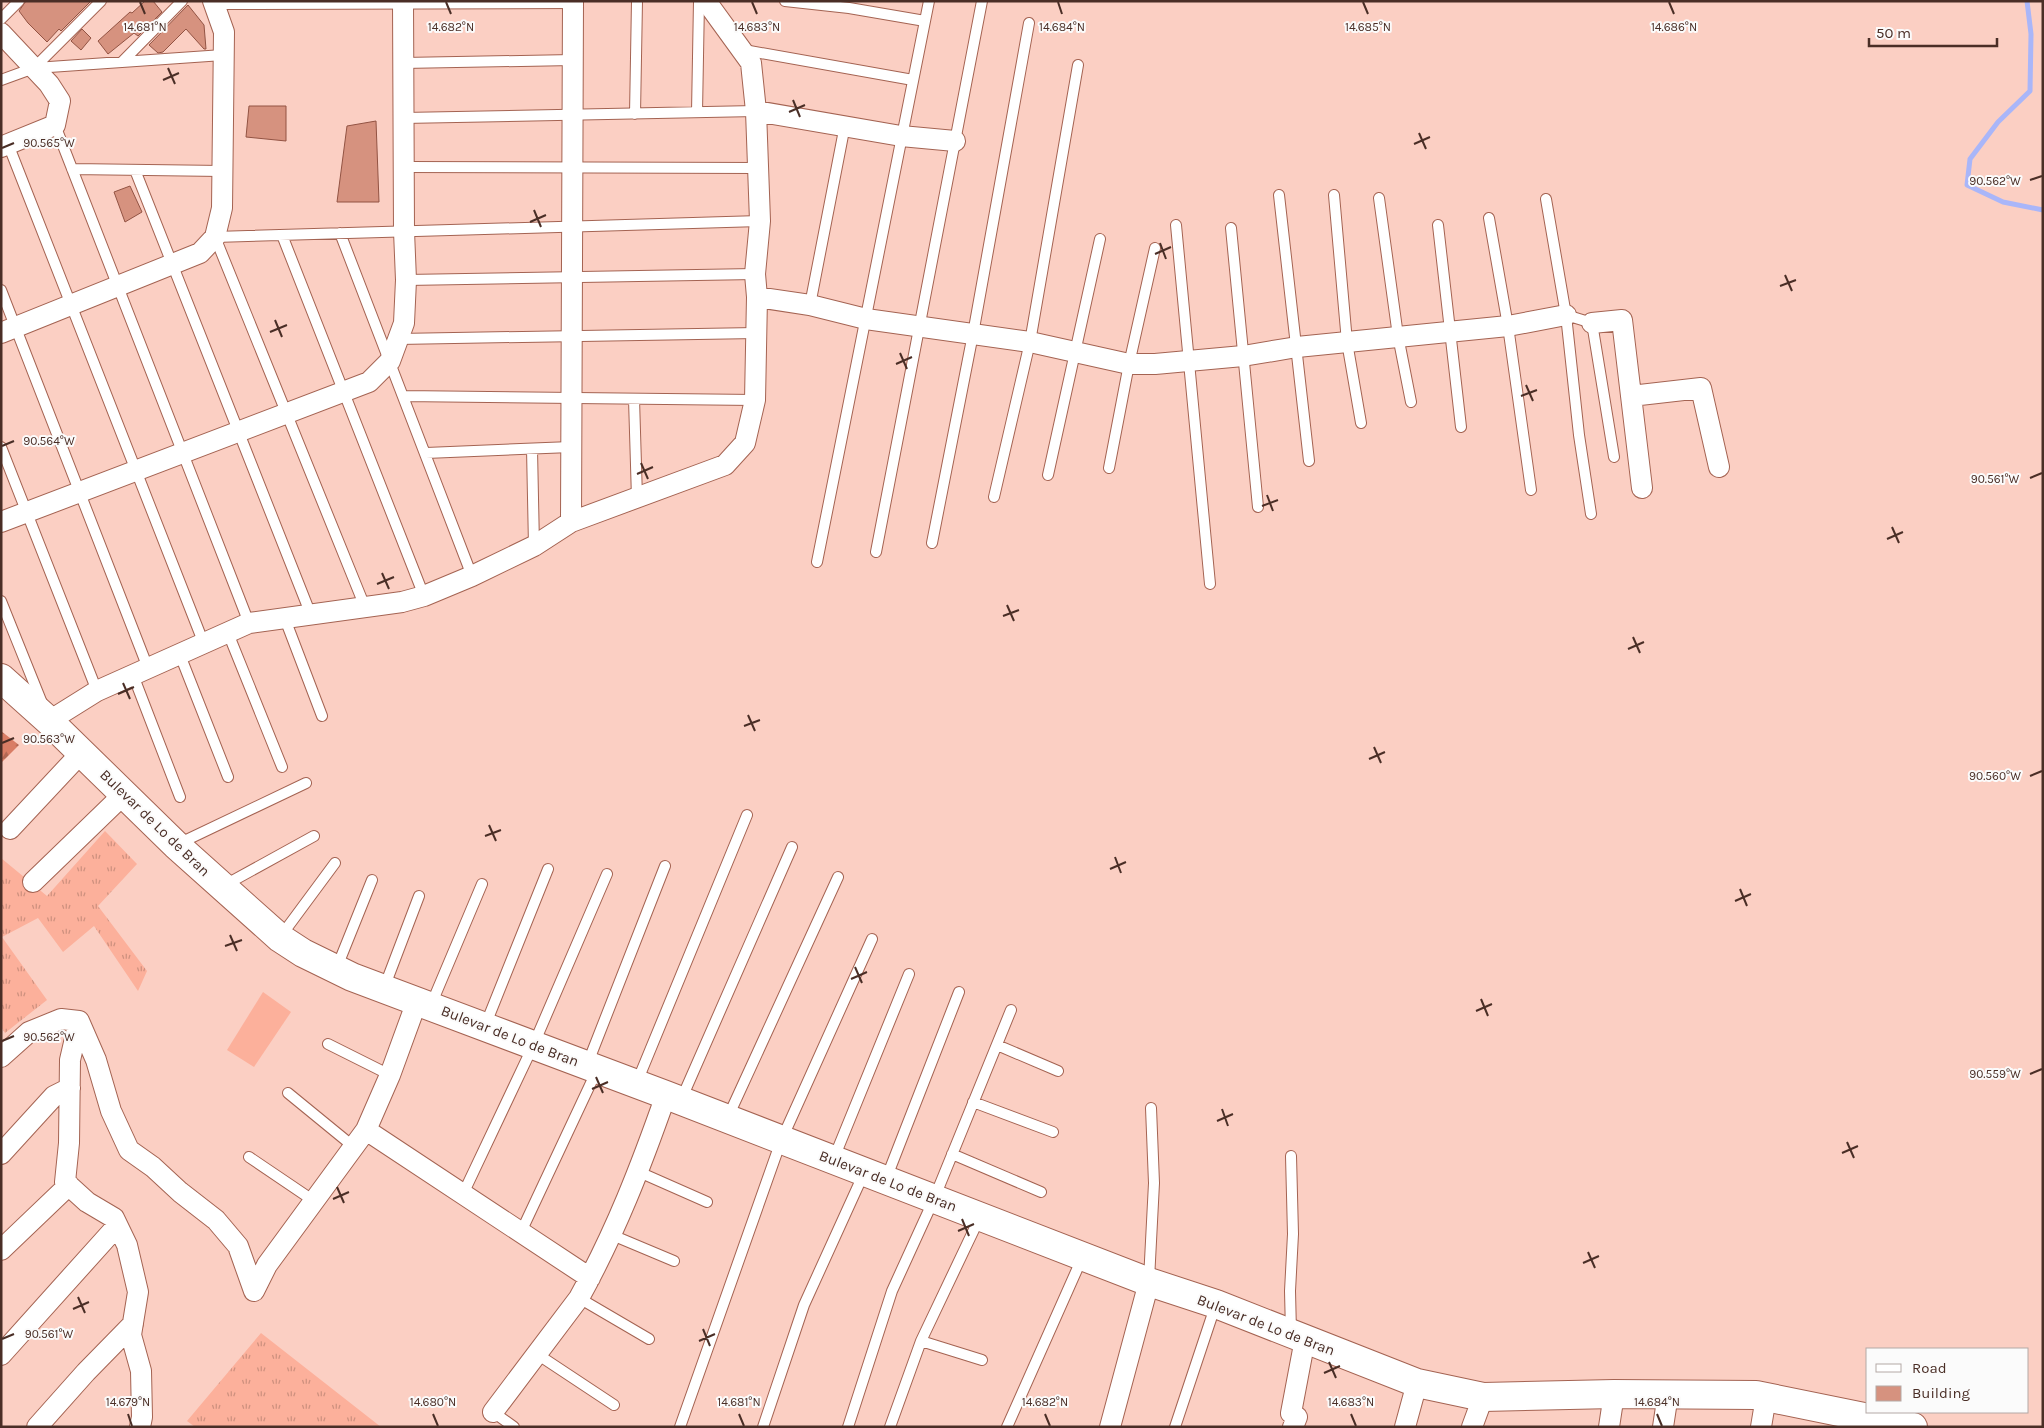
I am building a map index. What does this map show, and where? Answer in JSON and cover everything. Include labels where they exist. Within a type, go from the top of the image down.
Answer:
[{"type":"street","points":[[49,721],[97,691],[249,623],[402,602],[424,596],[472,576],[534,546],[571,522],[725,465],[745,444],[755,400],[757,297],[755,274],[760,221],[756,111],[751,63],[706,1]]},
{"type":"street","points":[[8,330],[200,252],[215,236],[222,208],[224,32],[214,2]]},
{"type":"street","points":[[1,522],[369,382],[390,361],[404,322],[406,280],[403,2]]},
{"type":"street","points":[[571,522],[573,2]]},
{"type":"street","points":[[1,33],[49,84],[60,101],[55,125],[5,146]]},
{"type":"street","points":[[756,111],[901,136],[955,141]]},
{"type":"street","points":[[757,297],[810,305],[866,319],[1030,342],[1129,364],[1155,364],[1243,356],[1297,347],[1508,326],[1566,316]]},
{"type":"street","points":[[1592,323],[1622,320],[1642,488]]},
{"type":"street","points":[[1631,396],[1701,388],[1719,467]]},
{"type":"street","name":"Bulevar de Lo de Bran","points":[[1,678],[82,752],[176,845],[280,938],[303,953],[384,989],[673,1098],[1148,1282],[1216,1304],[1417,1383],[1482,1397],[1614,1394],[1756,1395],[1913,1427]]},
{"type":"street","points":[[10,829],[82,752]]},
{"type":"street","points":[[33,882],[124,794]]},
{"type":"street","points":[[79,1021],[96,1060],[111,1111],[129,1150],[153,1167],[180,1192],[216,1220],[238,1246],[254,1291],[267,1265],[366,1130],[424,1004]]},
{"type":"street","points":[[1,1057],[30,1032],[61,1019],[79,1021]]},
{"type":"street","points":[[79,1021],[70,1060],[69,1143],[65,1182],[88,1202],[114,1218],[127,1245],[138,1292],[131,1335],[141,1371],[142,1417],[140,1427]]},
{"type":"street","points":[[1,1154],[54,1096],[70,1088]]},
{"type":"street","points":[[493,1412],[579,1298],[612,1235],[673,1098]]},
{"type":"street","points":[[366,1130],[590,1278]]},
{"type":"street","points":[[1,1250],[68,1185]]},
{"type":"street","points":[[1,1354],[117,1226]]},
{"type":"street","points":[[1110,1427],[1148,1282]]},
{"type":"street","points":[[37,1427],[86,1372],[133,1324]]},
{"type":"street","points":[[1293,1427],[1297,1417],[1291,1413],[1298,1336]]},
{"type":"street","points":[[1405,1427],[1417,1383]]},
{"type":"street","points":[[1609,1427],[1614,1394]]},
{"type":"street","points":[[1663,1427],[1668,1394]]},
{"type":"street","points":[[1472,1427],[1482,1397]]},
{"type":"street","points":[[1761,1427],[1766,1397]]},
{"type":"lane","points":[[1,19],[19,1]]},
{"type":"lane","points":[[34,68],[101,1]]},
{"type":"lane","points":[[122,62],[182,1]]},
{"type":"lane","points":[[635,114],[637,1]]},
{"type":"lane","points":[[697,112],[699,1]]},
{"type":"lane","points":[[785,1],[850,5],[925,21]]},
{"type":"lane","points":[[817,562],[929,1]]},
{"type":"lane","points":[[876,552],[982,1]]},
{"type":"lane","points":[[214,2],[573,2]]},
{"type":"lane","points":[[932,543],[973,334],[1029,23]]},
{"type":"lane","points":[[743,50],[913,80]]},
{"type":"lane","points":[[1,80],[34,68],[223,55]]},
{"type":"lane","points":[[403,63],[573,60]]},
{"type":"lane","points":[[994,497],[1030,342],[1078,65]]},
{"type":"lane","points":[[404,118],[756,111]]},
{"type":"lane","points":[[55,125],[249,623]]},
{"type":"lane","points":[[810,305],[846,125]]},
{"type":"lane","points":[[5,146],[71,305],[204,644]]},
{"type":"lane","points":[[404,167],[758,168]]},
{"type":"lane","points":[[72,169],[222,171]]},
{"type":"lane","points":[[135,170],[311,615]]},
{"type":"lane","points":[[1279,195],[1309,461]]},
{"type":"lane","points":[[1334,195],[1347,342],[1361,423]]},
{"type":"lane","points":[[1379,198],[1398,336],[1411,402]]},
{"type":"lane","points":[[1546,199],[1566,316],[1580,445],[1591,514]]},
{"type":"lane","points":[[1489,218],[1508,326],[1531,490]]},
{"type":"lane","points":[[365,607],[215,236],[760,221]]},
{"type":"lane","points":[[1176,225],[1210,584]]},
{"type":"lane","points":[[1438,225],[1460,427]]},
{"type":"lane","points":[[1231,228],[1258,507]]},
{"type":"lane","points":[[340,233],[472,576]]},
{"type":"lane","points":[[282,235],[424,596]]},
{"type":"lane","points":[[1048,475],[1100,239]]},
{"type":"lane","points":[[1109,468],[1129,364],[1155,248]]},
{"type":"lane","points":[[406,280],[755,274]]},
{"type":"lane","points":[[1,290],[8,330],[80,492],[180,797]]},
{"type":"lane","points":[[1566,316],[1592,323],[1614,457]]},
{"type":"lane","points":[[398,339],[756,333]]},
{"type":"lane","points":[[403,396],[755,400]]},
{"type":"lane","points":[[634,399],[637,498]]},
{"type":"lane","points":[[1,447],[97,691]]},
{"type":"lane","points":[[426,453],[571,447]]},
{"type":"lane","points":[[532,449],[534,546]]},
{"type":"lane","points":[[1,601],[49,721]]},
{"type":"lane","points":[[285,618],[322,716]]},
{"type":"lane","points":[[228,633],[282,767]]},
{"type":"lane","points":[[180,655],[228,777]]},
{"type":"lane","points":[[176,845],[306,783]]},
{"type":"lane","points":[[636,1085],[747,815]]},
{"type":"lane","points":[[222,886],[314,836]]},
{"type":"lane","points":[[673,1098],[792,847]]},
{"type":"lane","points":[[280,938],[335,863]]},
{"type":"lane","points":[[521,1232],[592,1068],[665,866]]},
{"type":"lane","points":[[485,1027],[548,869]]},
{"type":"lane","points":[[463,1194],[533,1046],[607,874]]},
{"type":"lane","points":[[727,1120],[838,877]]},
{"type":"lane","points":[[336,969],[372,880]]},
{"type":"lane","points":[[424,1004],[482,884]]},
{"type":"lane","points":[[384,989],[419,896]]},
{"type":"lane","points":[[680,1427],[781,1140],[872,939]]},
{"type":"lane","points":[[833,1160],[910,974]]},
{"type":"lane","points":[[763,1427],[804,1305],[875,1176],[959,992]]},
{"type":"lane","points":[[848,1427],[892,1292],[934,1199],[1011,1010]]},
{"type":"lane","points":[[328,1044],[390,1075]]},
{"type":"lane","points":[[997,1046],[1058,1071]]},
{"type":"lane","points":[[288,1093],[354,1147]]},
{"type":"lane","points":[[973,1102],[1053,1132]]},
{"type":"lane","points":[[1148,1282],[1154,1183],[1151,1108]]},
{"type":"lane","points":[[952,1154],[1041,1192]]},
{"type":"lane","points":[[1291,1156],[1293,1234],[1290,1291],[1298,1336]]},
{"type":"lane","points":[[249,1158],[314,1201]]},
{"type":"lane","points":[[639,1172],[707,1202]]},
{"type":"lane","points":[[890,1427],[921,1341],[980,1216]]},
{"type":"lane","points":[[612,1235],[674,1261]]},
{"type":"lane","points":[[1007,1427],[1083,1256]]},
{"type":"lane","points":[[579,1298],[650,1339]]},
{"type":"lane","points":[[1175,1427],[1216,1304]]},
{"type":"lane","points":[[921,1341],[982,1360]]},
{"type":"lane","points":[[537,1354],[614,1405]]},
{"type":"lane","points":[[493,1412],[514,1427]]},
{"type":"green space","points":[[1,731],[19,745],[1,763]]},
{"type":"green space","points":[[105,831],[137,864],[98,906],[147,971],[138,991],[94,926],[63,952],[38,918],[2,937],[47,1000],[5,1033],[1,1027],[1,858],[47,896]]},
{"type":"green space","points":[[263,992],[291,1012],[254,1067],[227,1050]]},
{"type":"green space","points":[[261,1333],[381,1427],[195,1427],[187,1421]]},
{"type":"building","points":[[26,1],[91,1],[47,42],[19,11]]},
{"type":"building","points":[[145,1],[153,1],[162,12],[138,36],[134,33],[108,54],[98,41]]},
{"type":"building","points":[[188,5],[204,25],[206,49],[186,29],[163,52],[158,53],[149,45]]},
{"type":"building","points":[[82,29],[91,38],[81,50],[71,41]]},
{"type":"building","points":[[249,106],[286,106],[286,141],[246,137]]},
{"type":"building","points":[[376,121],[379,202],[337,202],[347,126]]},
{"type":"building","points":[[130,186],[142,212],[125,222],[114,192]]},
{"type":"waterway","points":[[2027,1],[2031,34],[2030,91],[1998,122],[1970,159],[1967,185],[2003,202],[2043,210]]}]
